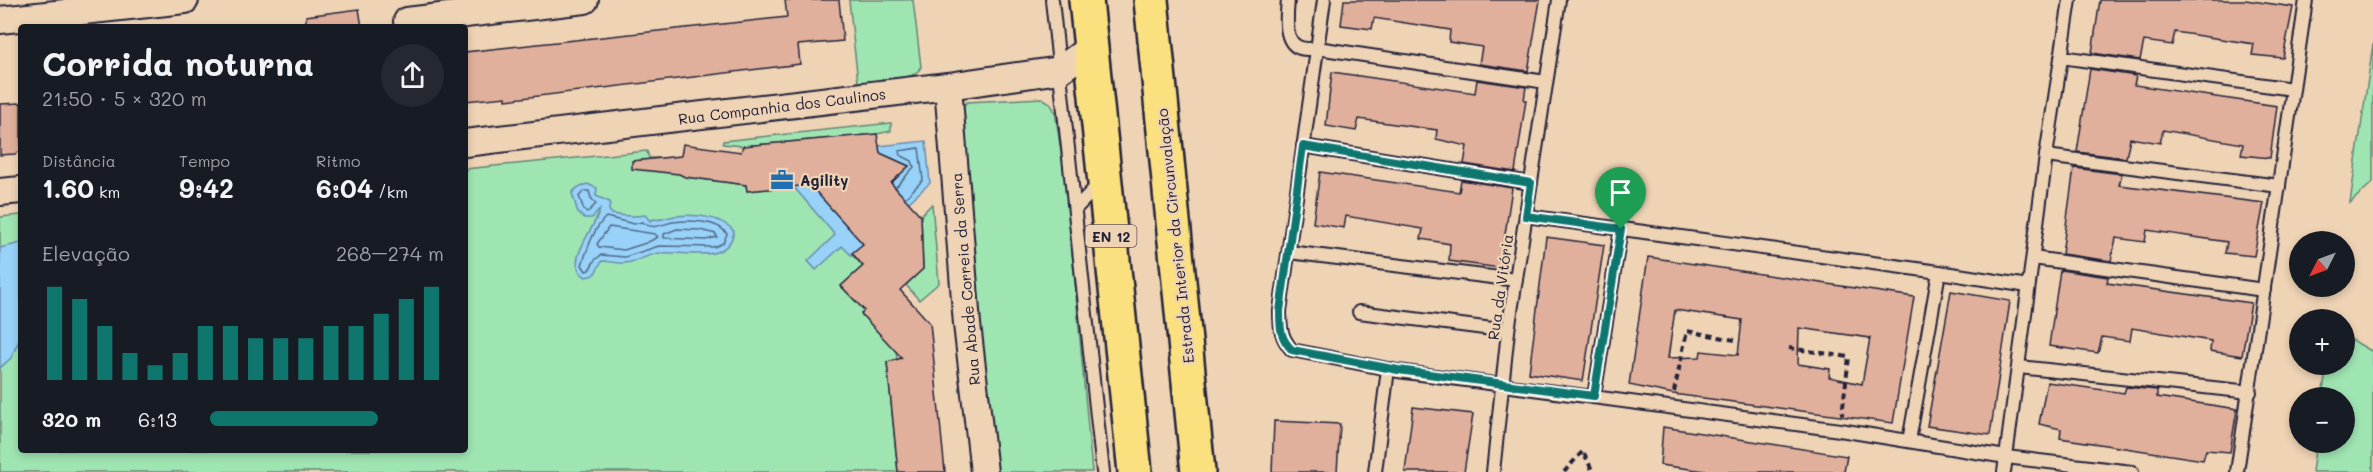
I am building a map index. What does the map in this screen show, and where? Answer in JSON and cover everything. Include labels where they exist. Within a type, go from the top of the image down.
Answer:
[{"type":"main road","name":"EN 12","points":[[1086,0],[1135,472]]},
{"type":"main road","name":"Estrada Interior da Circunvalação","points":[[1151,0],[1198,472]]},
{"type":"street","points":[[0,20],[185,0]]},
{"type":"street","points":[[406,16],[472,7],[585,0]]},
{"type":"street","name":"Rua Companhia dos Caulinos","points":[[468,143],[948,86],[1060,70],[1090,47]]},
{"type":"street","name":"Rua Abade Correia da Serra","points":[[948,86],[967,324],[984,472]]},
{"type":"street","points":[[0,192],[18,190]]},
{"type":"lane","points":[[1052,0],[1103,472]]},
{"type":"lane","points":[[1288,0],[1285,28],[1287,35],[1297,46],[1306,49],[1317,48],[1546,82]]},
{"type":"lane","points":[[1324,0],[1280,311],[1280,329],[1284,342],[1292,350],[1388,369],[1840,430],[2006,458],[2124,472]]},
{"type":"lane","name":"Rua da Vitória","points":[[1493,472],[1508,331],[1559,0]]},
{"type":"lane","points":[[2004,472],[2046,156],[2070,0]]},
{"type":"lane","points":[[2237,472],[2306,0]]},
{"type":"lane","points":[[2061,57],[2293,89]]},
{"type":"lane","points":[[1303,146],[1531,183]]},
{"type":"lane","points":[[2046,156],[2279,186]]},
{"type":"lane","points":[[1076,208],[1105,178]]},
{"type":"lane","points":[[1526,216],[2028,286]]},
{"type":"lane","points":[[1594,396],[1621,229]]},
{"type":"lane","points":[[1289,252],[1516,280]]},
{"type":"lane","points":[[2033,258],[2264,290]]},
{"type":"lane","points":[[1909,441],[1939,272]]},
{"type":"lane","points":[[1359,312],[1508,331]]},
{"type":"lane","points":[[2019,367],[2250,392]]},
{"type":"lane","points":[[1375,472],[1388,369]]},
{"type":"path","points":[[1670,407],[1687,332],[1740,341]]},
{"type":"path","points":[[1789,348],[1849,357],[1840,430]]},
{"type":"path","points":[[1564,472],[1583,451],[1593,472]]},
{"type":"green space","points":[[849,0],[913,0],[921,67],[917,72],[902,79],[858,82]]},
{"type":"green space","points":[[2373,44],[2373,182],[2350,203]]},
{"type":"green space","points":[[1042,98],[1050,103],[1055,112],[1066,184],[1092,472],[996,472],[964,202],[960,110],[967,102]]},
{"type":"green space","points":[[891,123],[891,131],[877,134],[743,146],[723,144],[723,141]]},
{"type":"green space","points":[[647,151],[649,158],[659,158],[685,177],[740,184],[744,175],[747,191],[793,186],[836,235],[808,262],[843,246],[863,266],[841,286],[864,310],[861,314],[896,351],[897,359],[887,362],[898,472],[0,472],[0,217],[18,215],[18,453],[468,453],[468,169]]},
{"type":"green space","points":[[932,204],[939,283],[919,300],[906,285],[923,269],[921,215]]},
{"type":"green space","points":[[2355,342],[2373,352],[2373,472],[2312,472],[2315,453],[2355,453],[2355,387],[2324,387],[2325,375],[2355,375]]},
{"type":"water","points":[[926,141],[930,183],[851,255],[842,246],[816,270],[808,261],[835,235],[793,186],[819,184],[847,225],[909,166],[880,153],[879,146]]},
{"type":"water","points":[[587,184],[597,188],[596,196],[610,202],[609,210],[612,214],[645,215],[650,221],[682,215],[707,217],[722,222],[734,231],[730,242],[715,252],[653,254],[625,263],[602,261],[594,275],[586,277],[579,271],[577,263],[582,244],[600,209],[592,218],[584,218],[578,213],[572,193]]},
{"type":"water","points":[[18,244],[18,343],[11,358],[0,368],[0,248]]},
{"type":"building","points":[[785,0],[839,0],[843,41],[798,45],[800,64],[506,100],[506,97],[468,101],[468,52],[787,17]]},
{"type":"building","points":[[1344,0],[1540,0],[1528,71],[1479,64],[1482,47],[1449,42],[1450,30],[1374,18],[1372,29],[1341,25]]},
{"type":"building","points":[[2100,0],[2245,0],[2293,7],[2283,58],[2252,55],[2254,44],[2175,32],[2172,45],[2144,41],[2140,60],[2092,53]]},
{"type":"building","points":[[359,9],[362,24],[306,24],[306,16]]},
{"type":"building","points":[[2090,69],[2136,76],[2134,85],[2277,106],[2270,158],[2241,155],[2243,144],[2163,130],[2160,143],[2130,138],[2126,158],[2077,152]]},
{"type":"building","points":[[1332,72],[1475,93],[1477,80],[1526,87],[1515,172],[1464,164],[1467,146],[1436,139],[1437,130],[1359,119],[1356,131],[1326,126]]},
{"type":"building","points":[[18,103],[18,152],[15,154],[0,155],[0,104]]},
{"type":"building","points":[[877,134],[880,153],[909,166],[891,183],[921,216],[923,269],[900,290],[930,323],[945,472],[898,472],[887,362],[902,358],[861,314],[864,310],[841,286],[863,266],[852,253],[863,244],[810,185],[747,191],[746,185],[632,169],[632,161],[681,156],[683,144],[741,152],[743,146]]},
{"type":"building","points":[[2074,168],[2122,174],[2119,185],[2264,203],[2254,256],[2225,253],[2227,242],[2147,230],[2145,242],[2116,238],[2111,261],[2062,254]]},
{"type":"building","points":[[1320,172],[1459,192],[1461,180],[1512,188],[1500,268],[1449,261],[1450,244],[1421,239],[1423,229],[1346,216],[1344,228],[1313,223]]},
{"type":"building","points":[[1546,237],[1604,245],[1583,381],[1529,373]]},
{"type":"building","points":[[1648,257],[1914,297],[1893,423],[1673,394],[1629,385]],"holes":[[[1675,310],[1742,320],[1738,355],[1701,351],[1700,357],[1668,358]],[[1799,328],[1870,338],[1862,384],[1829,377],[1830,369],[1798,364]]]},
{"type":"building","points":[[2060,270],[2108,277],[2107,283],[2251,303],[2242,356],[2210,351],[2211,341],[2132,328],[2130,341],[2102,337],[2098,353],[2049,346]]},
{"type":"building","points":[[1951,291],[2010,301],[1990,435],[1927,426]]},
{"type":"building","points":[[2047,382],[2124,393],[2126,387],[2157,390],[2157,397],[2237,409],[2230,452],[2206,450],[2203,460],[2060,438],[2061,429],[2039,424]]},
{"type":"building","points":[[1413,407],[1473,414],[1464,472],[1405,472]]},
{"type":"building","points":[[1274,421],[1340,424],[1337,472],[1272,472]]},
{"type":"building","points":[[1663,427],[1847,456],[1844,472],[1713,472],[1660,465]]},
{"type":"place","name":"Agility","points":[[782,180]]},
{"type":"route","points":[[1303,146],[1531,183],[1526,216],[1621,229],[1594,396],[1398,370],[1303,353],[1292,350],[1284,342],[1280,329],[1280,311],[1303,146]]}]
